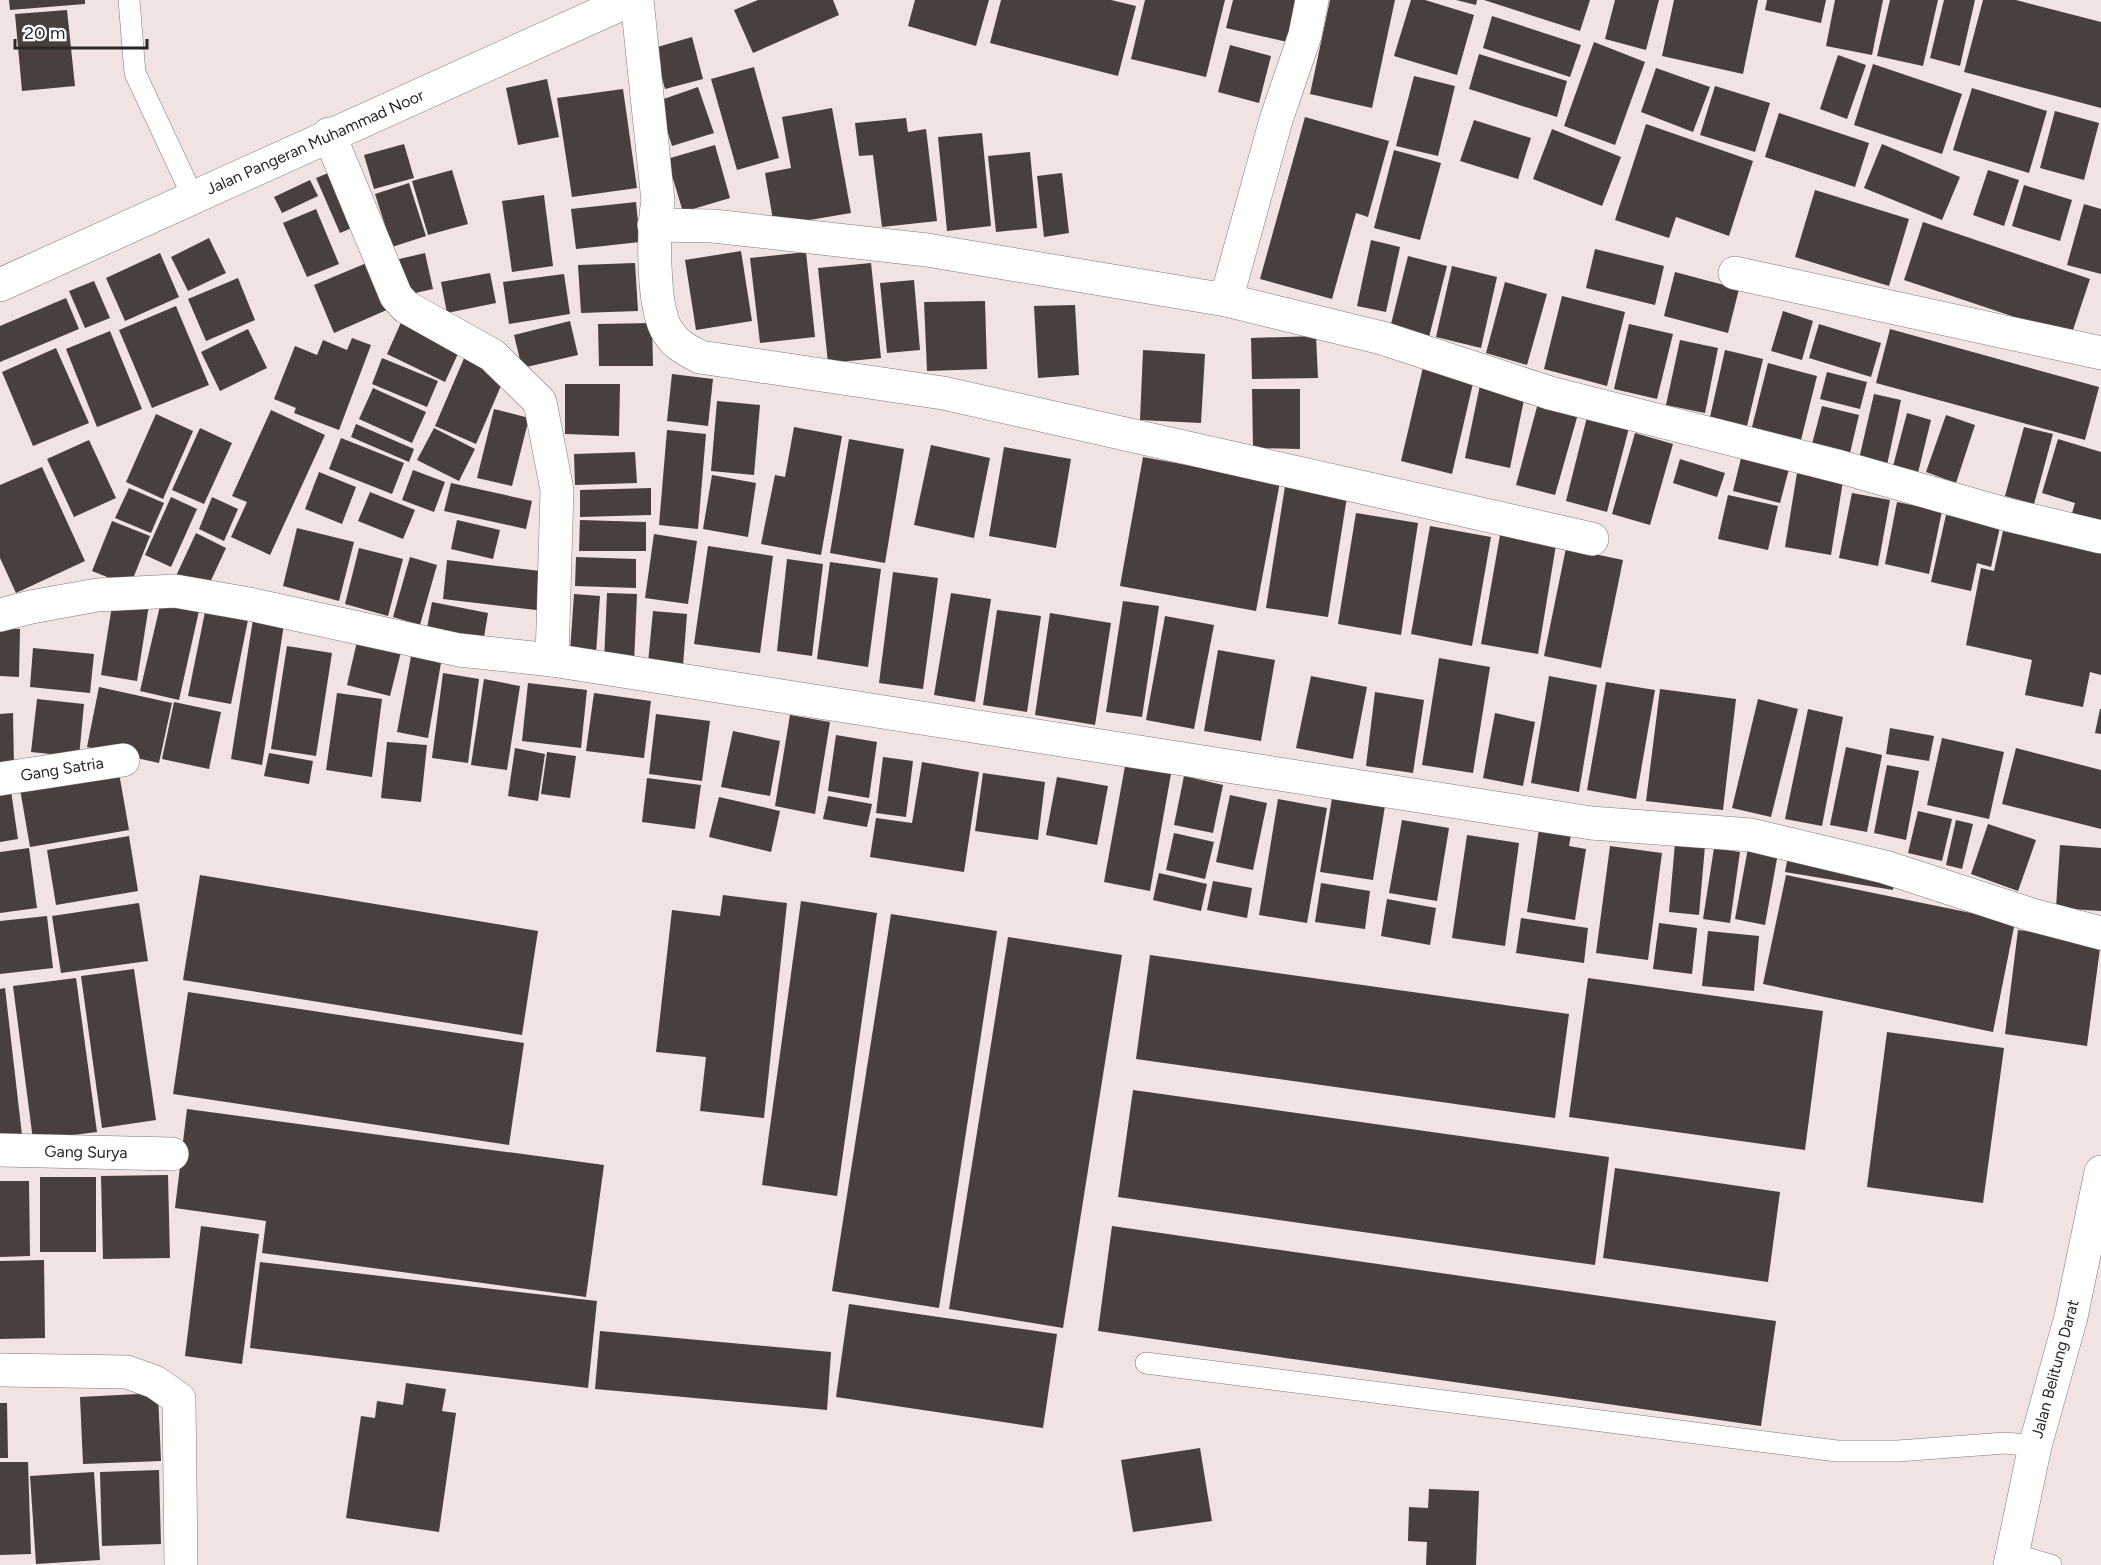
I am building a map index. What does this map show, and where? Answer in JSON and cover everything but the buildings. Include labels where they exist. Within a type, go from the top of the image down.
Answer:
[{"type":"street","name":"Jalan Pangeran Muhammad Noor","points":[[0,285],[328,134],[630,0]]},
{"type":"street","points":[[638,0],[658,201],[654,225],[660,316],[678,345],[700,357],[943,393],[1592,539]]},
{"type":"street","points":[[1226,300],[1276,120],[1305,35],[1312,0]]},
{"type":"street","points":[[328,134],[396,296],[406,308],[492,355],[540,402],[557,490],[552,660]]},
{"type":"street","points":[[654,225],[713,226],[927,250],[1226,300],[1382,338],[1550,393],[1841,467],[2005,514],[2101,537]]},
{"type":"street","points":[[1735,273],[2101,352]]},
{"type":"street","points":[[0,615],[32,606],[97,595],[175,591],[254,605],[459,650],[552,660],[1591,823],[1751,835],[1885,867],[2032,915],[2101,933]]},
{"type":"street","name":"Gang Satria","points":[[0,779],[123,759]]},
{"type":"street","name":"Gang Surya","points":[[0,1150],[172,1154]]},
{"type":"street","name":"Jalan Belitung Darat","points":[[2011,1560],[2035,1446],[2071,1317],[2099,1191]]},
{"type":"street","points":[[0,1370],[127,1372],[155,1382],[179,1399],[181,1565]]},
{"type":"lane","points":[[129,0],[135,73],[193,197]]},
{"type":"lane","points":[[1146,1363],[1837,1451],[1898,1451],[2005,1443],[2035,1446]]},
{"type":"lane","points":[[2011,1560],[2051,1565]]}]
